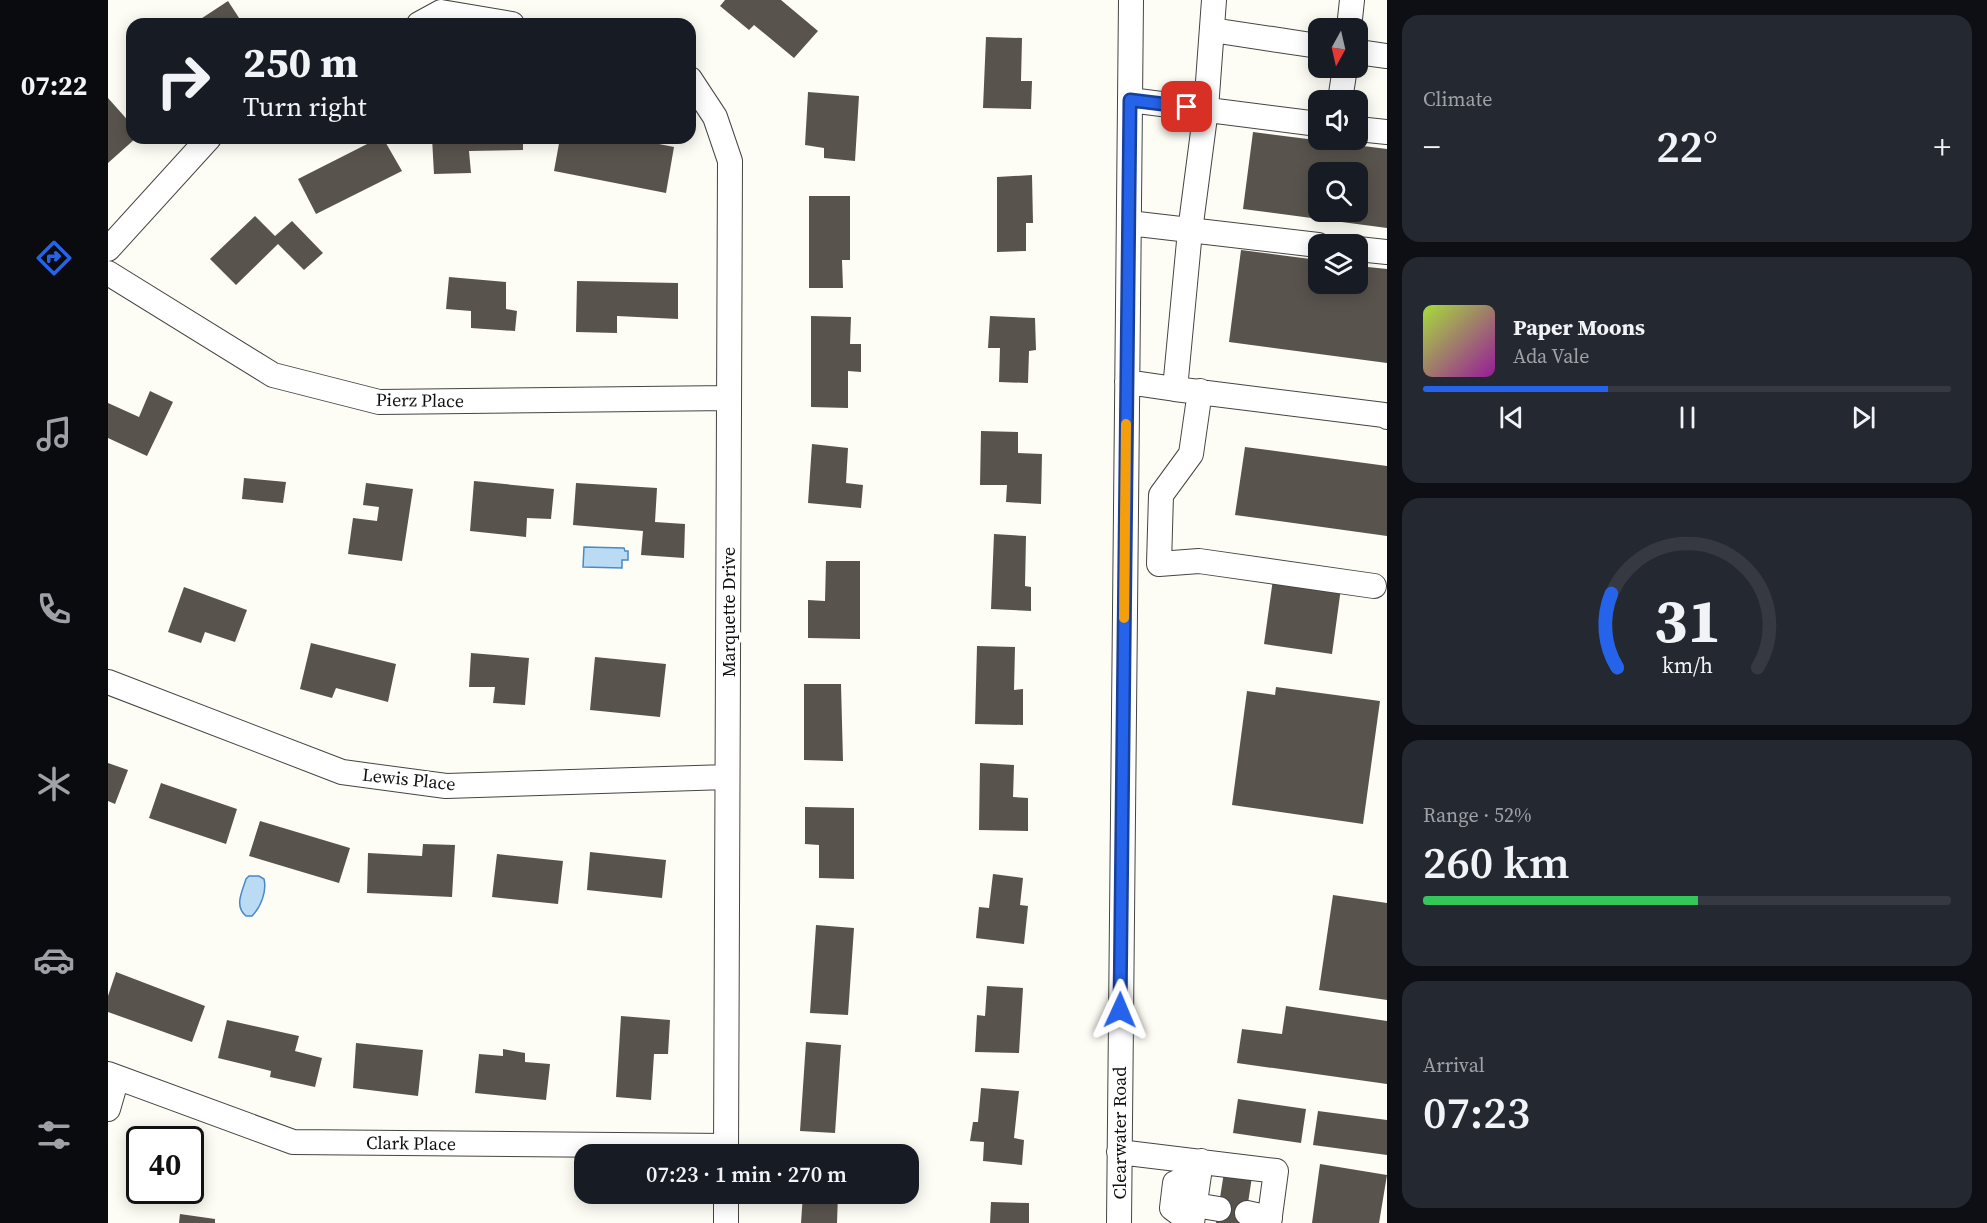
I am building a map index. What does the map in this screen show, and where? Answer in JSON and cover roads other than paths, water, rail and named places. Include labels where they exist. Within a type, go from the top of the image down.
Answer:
[{"type":"street","name":"Clearwater Road","points":[[1119,1223],[1131,0]]},
{"type":"street","points":[[1175,389],[1190,231],[1206,109],[1214,0]]},
{"type":"street","points":[[1350,18],[1352,0]]},
{"type":"street","points":[[427,18],[442,6],[489,18]]},
{"type":"street","points":[[1212,30],[1308,44]]},
{"type":"street","points":[[1368,53],[1387,56]]},
{"type":"street","name":"Marquette Drive","points":[[696,88],[715,117],[730,161],[726,1144]]},
{"type":"street","points":[[1130,100],[1308,122]]},
{"type":"street","points":[[1368,130],[1387,132]]},
{"type":"street","points":[[108,249],[204,144]]},
{"type":"street","points":[[1129,223],[1308,244]]},
{"type":"street","points":[[1368,250],[1387,252]]},
{"type":"street","name":"Pierz Place","points":[[108,273],[273,375],[379,402],[729,398]]},
{"type":"street","points":[[1127,382],[1384,414],[1387,417]]},
{"type":"street","points":[[1159,564],[1161,495],[1191,454],[1200,391]]},
{"type":"street","points":[[1125,562],[1159,564],[1199,561],[1374,586]]},
{"type":"street","name":"Lewis Place","points":[[108,682],[342,772],[446,786],[727,777]]},
{"type":"street","points":[[108,1109],[113,1076]]},
{"type":"street","name":"Clark Place","points":[[113,1076],[292,1142],[574,1148]]},
{"type":"street","points":[[1119,1152],[1200,1167],[1276,1171],[1262,1218]]},
{"type":"street","points":[[1200,1167],[1195,1204],[1219,1209]]},
{"type":"street","points":[[726,1204],[726,1223]]},
{"type":"water","points":[[584,547],[624,548],[628,551],[628,560],[622,560],[622,568],[583,567]]},
{"type":"water","points":[[249,876],[259,876],[264,879],[265,889],[258,908],[252,916],[246,916],[240,908],[240,899]]}]
